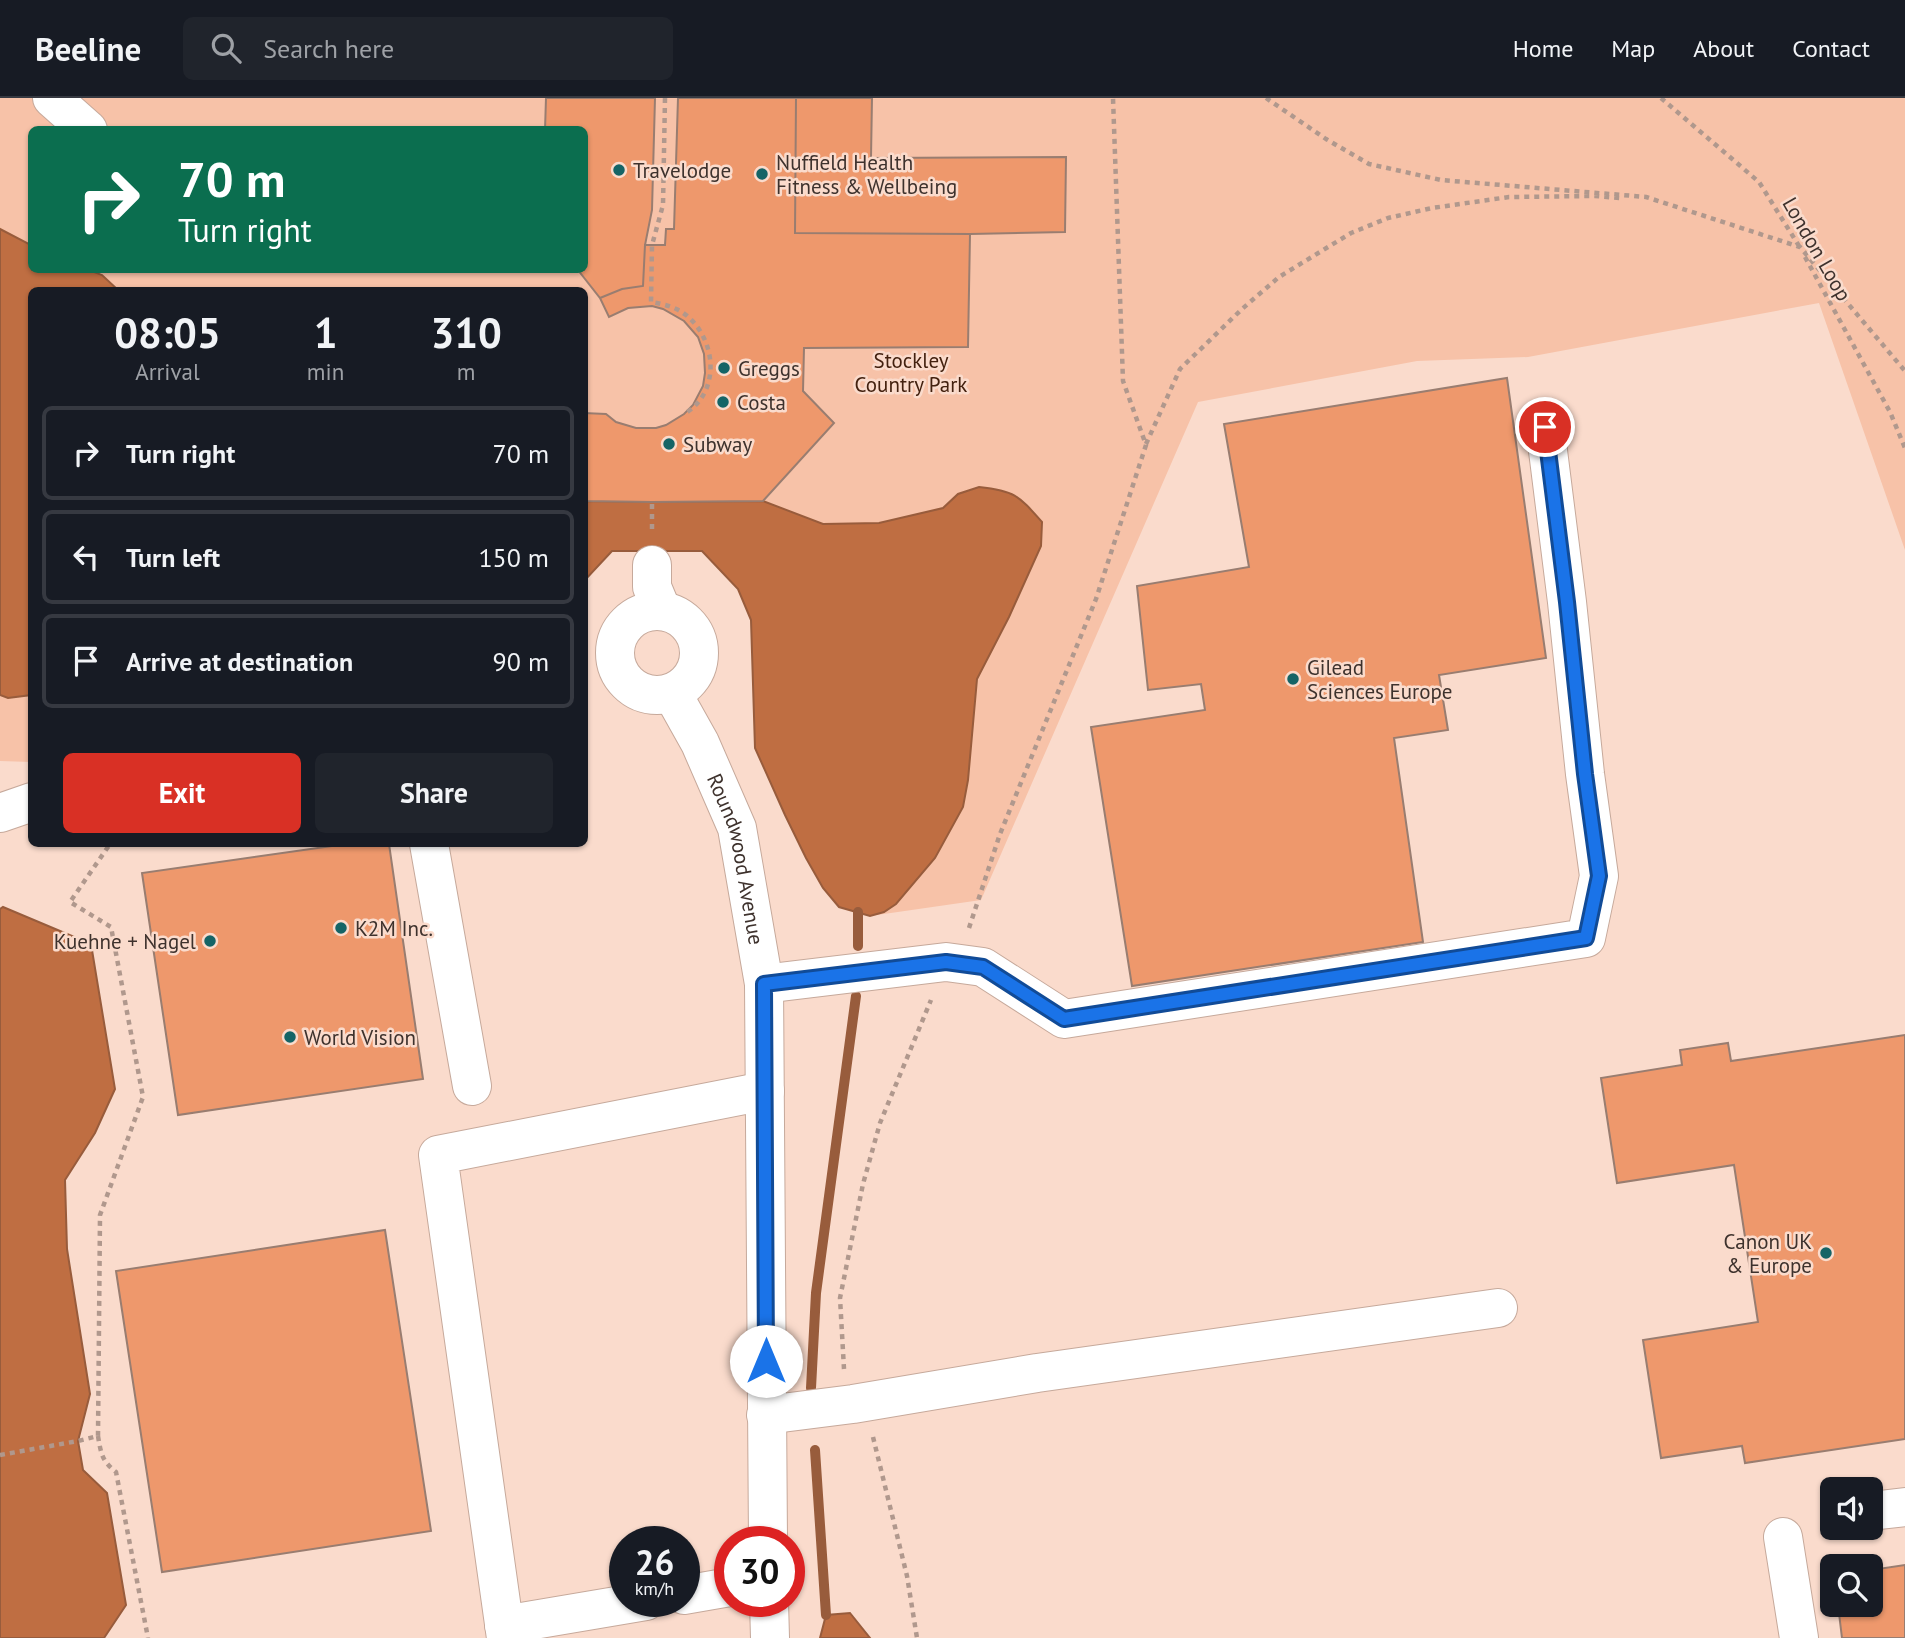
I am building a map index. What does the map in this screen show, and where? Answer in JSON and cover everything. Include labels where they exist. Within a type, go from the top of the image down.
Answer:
[{"type":"street","points":[[52,98],[84,126]]},
{"type":"street","points":[[764,984],[946,962],[983,967],[1064,1019],[1586,938],[1599,876],[1545,427]]},
{"type":"street","points":[[652,565],[652,587],[662,611]]},
{"type":"street","points":[[649,611],[676,614],[695,634],[700,648],[694,675],[673,693],[658,696],[631,687],[621,676],[600,666],[614,649],[625,625],[636,616],[649,611]]},
{"type":"street","name":"Roundwood Avenue","points":[[673,693],[701,743],[737,828],[764,984],[768,1526]]},
{"type":"street","points":[[0,813],[28,804]]},
{"type":"street","points":[[430,847],[472,1086]]},
{"type":"street","points":[[609,1609],[505,1632],[438,1155],[765,1091]]},
{"type":"street","points":[[766,1415],[853,1404],[1037,1373],[1498,1308]]},
{"type":"street","points":[[1883,1510],[1905,1507]]},
{"type":"street","points":[[1783,1537],[1800,1638]]},
{"type":"street","points":[[769,1617],[770,1638]]},
{"type":"path","points":[[665,98],[663,205],[652,245],[651,302],[679,310],[689,317],[706,341],[710,359],[709,383],[705,395],[699,404],[684,414]]},
{"type":"path","points":[[1113,98],[1124,382],[1146,445]]},
{"type":"path","points":[[1266,98],[1326,139],[1369,164],[1441,180],[1646,197],[1800,247],[1905,371]]},
{"type":"path","name":"London Loop","points":[[1661,98],[1759,182],[1800,247],[1890,412],[1905,448]]},
{"type":"path","points":[[917,1638],[908,1576],[884,1474],[873,1435],[853,1404],[844,1367],[840,1298],[863,1184],[880,1123],[946,962],[966,937],[1000,834],[1096,599],[1146,445],[1181,369],[1279,277],[1352,233],[1388,218],[1432,208],[1509,197],[1646,197]]},
{"type":"path","points":[[108,847],[70,902],[111,927],[143,1097],[100,1215],[99,1436],[101,1454],[107,1465],[116,1472],[148,1638]]},
{"type":"path","points":[[0,1455],[99,1436]]},
{"type":"green space","name":"Stockley Country Park","points":[[0,98],[1905,98],[1905,550],[1819,303],[1528,357],[1417,361],[1198,402],[981,900],[870,916],[839,907],[823,888],[806,858],[755,748],[751,620],[738,589],[702,551],[612,551],[588,577],[588,287],[28,287],[28,762],[0,761]]},
{"type":"shaded area","points":[[0,229],[28,243],[28,273],[97,273],[115,287],[28,287],[28,695],[8,698],[0,695]]},
{"type":"shaded area","points":[[979,487],[1001,490],[1015,496],[1042,522],[1041,546],[977,679],[963,807],[935,858],[896,904],[884,912],[870,916],[839,907],[823,888],[785,815],[755,748],[751,620],[738,589],[702,551],[612,551],[588,577],[588,501],[763,501],[823,524],[879,523],[943,508],[958,494]]},
{"type":"shaded area","points":[[3,907],[91,944],[115,1089],[95,1133],[65,1180],[67,1249],[90,1394],[78,1441],[83,1470],[107,1493],[126,1605],[104,1638],[0,1638],[0,909]]},
{"type":"shaded area","points":[[850,1613],[870,1638],[820,1638],[826,1615]]},
{"type":"building","name":"Travelodge","points":[[546,98],[655,98],[652,210],[645,245],[643,286],[622,289],[600,298],[580,273],[588,273],[588,126],[545,126]]},
{"type":"building","points":[[678,98],[796,98],[795,233],[970,234],[968,347],[804,348],[803,391],[834,423],[763,501],[588,501],[588,413],[606,414],[616,422],[636,428],[656,428],[684,414],[693,405],[703,386],[704,354],[698,337],[684,321],[652,306],[628,308],[609,317],[600,298],[622,289],[643,286],[645,245],[665,245],[666,229],[674,229]]},
{"type":"building","points":[[796,98],[872,98],[871,158],[1066,157],[1065,232],[795,233]]},
{"type":"building","name":"Gilead Sciences Europe","points":[[1507,378],[1546,658],[1439,675],[1448,730],[1394,738],[1423,942],[1132,986],[1091,727],[1205,710],[1201,684],[1148,690],[1137,586],[1249,567],[1224,424]]},
{"type":"building","points":[[325,847],[389,847],[423,1079],[178,1115],[142,873]]},
{"type":"building","name":"Canon UK & Europe","points":[[1905,1035],[1905,1439],[1745,1463],[1742,1446],[1661,1458],[1643,1340],[1758,1322],[1734,1165],[1617,1183],[1601,1078],[1682,1065],[1680,1050],[1728,1043],[1731,1061]]},
{"type":"building","points":[[385,1230],[431,1531],[162,1572],[116,1271]]},
{"type":"building","points":[[1905,1565],[1905,1638],[1842,1638],[1839,1617],[1883,1617],[1883,1568]]},
{"type":"waterway","points":[[858,912],[858,946]]},
{"type":"waterway","points":[[811,1388],[816,1293],[856,996]]},
{"type":"waterway","points":[[815,1450],[826,1615]]},
{"type":"place","name":"Travelodge","points":[[619,170]]},
{"type":"place","name":"Nuffield Health Fitness & Wellbeing","points":[[762,174]]},
{"type":"place","name":"Greggs","points":[[724,368]]},
{"type":"place","name":"Costa","points":[[723,402]]},
{"type":"place","name":"Subway","points":[[669,444]]},
{"type":"place","name":"Gilead Sciences Europe","points":[[1293,679]]},
{"type":"place","name":"K2M Inc.","points":[[341,928]]},
{"type":"place","name":"Kuehne + Nagel","points":[[210,941]]},
{"type":"place","name":"World Vision","points":[[290,1037]]},
{"type":"place","name":"Canon UK & Europe","points":[[1826,1253]]},
{"type":"route","points":[[766,1361],[764,984],[946,962],[983,967],[1064,1019],[1586,938],[1599,876],[1545,427]]}]
